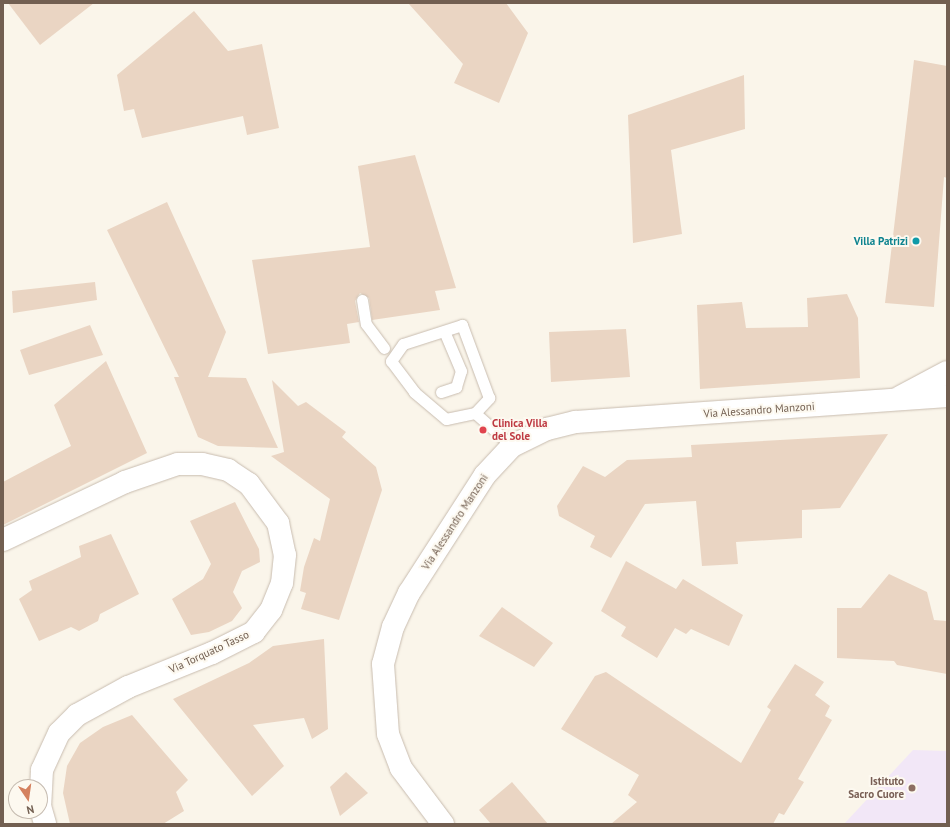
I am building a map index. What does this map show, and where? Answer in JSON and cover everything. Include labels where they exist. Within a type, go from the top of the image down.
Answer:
[{"type":"main road","name":"Via Alessandro Manzoni","points":[[892,402],[947,372]]},
{"type":"main road","name":"Via Alessandro Manzoni","points":[[443,824],[399,761],[388,734],[383,664],[393,627],[408,593],[485,475],[512,446],[547,429],[576,422],[892,402],[947,396]]},
{"type":"main road","name":"Via Torquato Tasso","points":[[3,540],[124,482],[178,464],[202,464],[228,470],[249,484],[278,523],[285,555],[279,590],[271,610],[254,632],[212,653],[128,688],[77,715],[59,733],[42,770],[40,806],[45,824]]},
{"type":"lane","points":[[362,300],[366,324],[384,348]]},
{"type":"lane","points":[[462,325],[489,398],[475,413],[446,419],[414,392],[391,361],[403,344],[462,325]]},
{"type":"lane","points":[[441,392],[456,387],[461,371],[444,331]]},
{"type":"lane","points":[[475,413],[512,446]]},
{"type":"shaded area","name":"Istituto Sacro Cuore","points":[[913,750],[947,751],[947,824],[844,824]]},
{"type":"building","points":[[8,3],[94,3],[40,45]]},
{"type":"building","points":[[408,3],[506,3],[528,33],[499,103],[454,83],[463,64]]},
{"type":"building","points":[[194,11],[228,51],[262,44],[279,128],[247,135],[243,116],[142,138],[134,109],[124,111],[117,75]]},
{"type":"building","name":"Villa Patrizi","points":[[914,60],[947,66],[947,178],[944,177],[934,307],[885,303]]},
{"type":"building","points":[[744,75],[745,129],[671,150],[682,234],[633,243],[628,115]]},
{"type":"building","points":[[415,155],[456,288],[435,291],[440,310],[372,320],[369,298],[360,293],[355,301],[359,322],[347,324],[350,343],[268,354],[252,260],[370,247],[358,166]]},
{"type":"building","points":[[167,202],[226,332],[208,377],[246,378],[278,448],[218,446],[198,437],[174,377],[179,377],[107,230]]},
{"type":"building","points":[[95,282],[97,300],[13,313],[12,291]]},
{"type":"building","points":[[847,294],[858,318],[860,378],[700,389],[697,305],[742,302],[746,328],[808,327],[807,298]]},
{"type":"building","points":[[90,325],[103,355],[29,375],[20,350]]},
{"type":"building","points":[[626,329],[630,377],[551,382],[549,332]]},
{"type":"building","points":[[106,361],[147,453],[3,525],[3,482],[71,446],[54,405]]},
{"type":"building","points":[[272,380],[298,406],[306,402],[346,432],[342,437],[376,467],[382,490],[339,620],[301,609],[306,593],[300,591],[304,567],[314,538],[320,541],[330,499],[271,456],[284,452]]},
{"type":"building","points":[[888,434],[840,508],[802,510],[802,538],[736,542],[738,564],[702,566],[696,501],[645,504],[611,558],[590,547],[595,536],[559,516],[557,506],[583,466],[605,477],[627,460],[692,457],[691,445]]},
{"type":"building","points":[[235,502],[259,549],[260,562],[242,571],[233,592],[242,608],[232,621],[209,632],[191,635],[172,599],[203,579],[211,564],[190,521]]},
{"type":"building","points":[[111,534],[139,594],[100,614],[98,621],[79,631],[71,627],[39,641],[19,599],[32,590],[29,581],[81,557],[79,546]]},
{"type":"building","points":[[626,561],[676,589],[683,579],[743,615],[729,646],[691,629],[686,634],[675,628],[657,658],[621,636],[626,627],[601,611]]},
{"type":"building","points":[[889,574],[927,592],[934,620],[947,621],[947,674],[897,665],[894,661],[837,658],[837,608],[861,608]]},
{"type":"building","points":[[502,607],[553,643],[534,667],[479,636]]},
{"type":"building","points":[[324,639],[328,729],[312,739],[304,718],[253,725],[284,766],[252,796],[173,699],[249,663],[273,646]]},
{"type":"building","points":[[795,664],[824,682],[815,695],[830,706],[825,716],[832,720],[798,779],[804,782],[784,815],[779,813],[773,824],[611,824],[637,802],[628,795],[639,775],[561,729],[595,676],[606,672],[741,763],[771,710],[767,707]]},
{"type":"building","points":[[132,715],[188,780],[176,792],[184,811],[163,824],[70,824],[63,793],[67,766],[80,743],[103,727]]},
{"type":"building","points":[[346,772],[368,793],[340,816],[330,787]]},
{"type":"building","points":[[512,782],[548,824],[491,824],[479,810]]},
{"type":"place","name":"Villa Patrizi","points":[[916,241]]},
{"type":"place","name":"Clinica Villa del Sole","points":[[483,430]]},
{"type":"place","name":"Istituto Sacro Cuore","points":[[912,788]]}]
